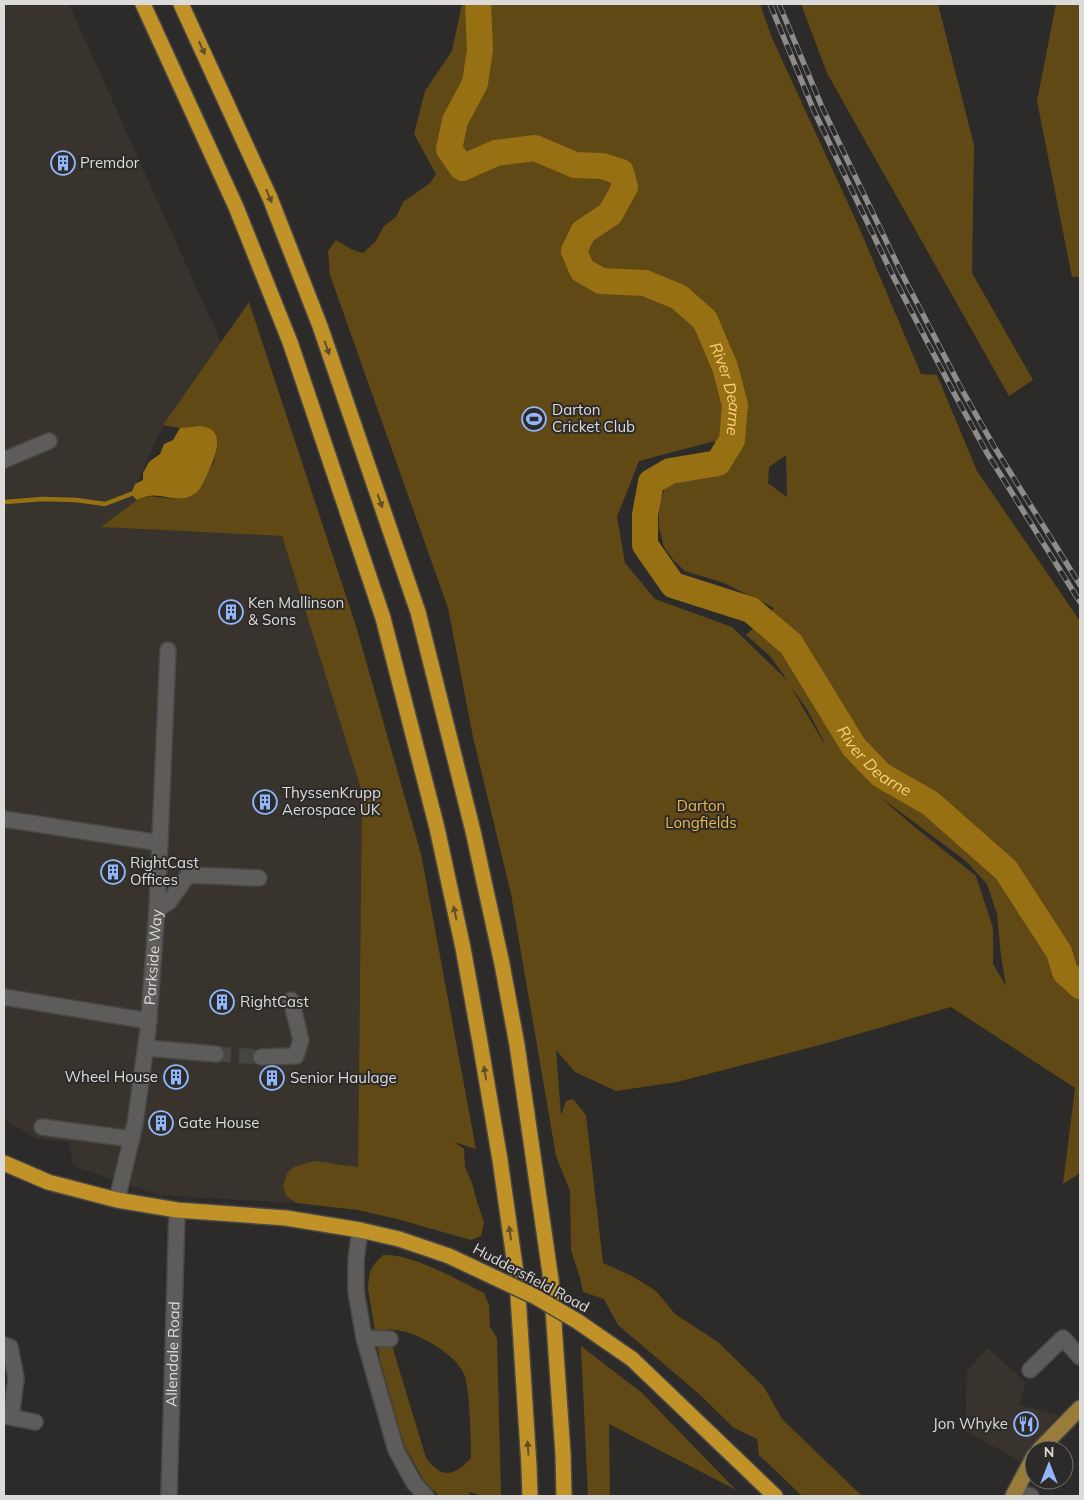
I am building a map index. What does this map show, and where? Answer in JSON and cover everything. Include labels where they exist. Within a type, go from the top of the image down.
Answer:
[{"type":"highway","points":[[143,4],[236,207],[290,342],[383,618],[437,828],[463,948],[500,1160],[517,1280],[530,1496]]},
{"type":"highway","points":[[181,4],[270,198],[320,326],[420,622],[473,831],[502,964],[517,1045],[551,1280],[563,1454],[564,1496]]},
{"type":"highway","name":"Huddersfield Road","points":[[4,1163],[48,1182],[117,1200],[177,1210],[286,1218],[360,1230],[400,1239],[450,1256],[536,1297],[577,1321],[632,1359],[775,1496]]},
{"type":"main road","points":[[1049,1440],[1080,1408]]},
{"type":"main road","points":[[1014,1494],[1024,1475]]},
{"type":"street","points":[[4,460],[49,441]]},
{"type":"street","name":"Parkside Way","points":[[117,1200],[135,1124],[149,1021],[157,910],[168,650]]},
{"type":"street","points":[[4,819],[160,843]]},
{"type":"street","points":[[157,910],[169,902],[188,875],[259,878]]},
{"type":"street","points":[[4,997],[149,1021]]},
{"type":"street","points":[[260,1057],[296,1056],[302,1040],[291,1000]]},
{"type":"street","points":[[146,1048],[216,1054]]},
{"type":"street","points":[[42,1127],[132,1139]]},
{"type":"street","name":"Allendale Road","points":[[169,1496],[177,1210]]},
{"type":"street","points":[[360,1230],[356,1260],[356,1290],[364,1338],[396,1450],[414,1484],[426,1496]]},
{"type":"street","points":[[364,1338],[390,1339]]},
{"type":"street","points":[[1030,1370],[1063,1338],[1080,1358]]},
{"type":"street","points":[[4,1345],[10,1347],[16,1378],[8,1416],[35,1422]]},
{"type":"street","points":[[1014,1494],[1031,1496]]},
{"type":"shaded area","points":[[4,4],[69,4],[221,342],[163,425],[132,494],[137,500],[102,527],[282,536],[362,792],[358,1168],[335,1163],[287,1197],[297,1203],[158,1195],[73,1166],[69,1142],[37,1139],[4,1120]]},
{"type":"shaded area","points":[[199,426],[214,432],[217,438],[217,445],[216,453],[199,490],[191,496],[180,499],[153,495],[137,500],[131,494],[135,484],[143,480],[143,473],[149,462],[160,454],[164,444],[173,440],[180,428]]},
{"type":"shaded area","points":[[988,1348],[1026,1383],[1019,1405],[1059,1415],[1038,1440],[1024,1440],[1024,1456],[1020,1461],[965,1431],[967,1371]]},
{"type":"green space","name":"Darton Longfields","points":[[462,4],[760,4],[772,38],[858,225],[921,374],[937,375],[977,471],[1080,621],[1080,976],[1078,975],[1073,984],[1080,990],[1080,1173],[1063,1184],[1075,1088],[951,1007],[827,1043],[677,1082],[616,1091],[575,1072],[556,1050],[561,1115],[566,1101],[573,1099],[586,1115],[603,1263],[632,1276],[656,1291],[675,1314],[718,1342],[764,1387],[782,1419],[862,1496],[802,1496],[759,1455],[757,1439],[734,1428],[698,1393],[618,1325],[604,1299],[583,1292],[571,1250],[570,1191],[556,1156],[511,894],[473,737],[448,608],[330,275],[328,251],[336,240],[351,249],[363,253],[375,242],[384,226],[396,217],[403,202],[430,183],[436,174],[414,134],[425,91],[452,51]],"holes":[[[537,136],[601,161],[608,173],[595,169],[557,169],[542,159],[502,159],[467,174],[474,148]],[[715,441],[713,476],[685,478],[666,485],[659,504],[659,527],[664,547],[674,561],[685,571],[724,583],[774,608],[746,635],[771,657],[787,680],[732,627],[655,599],[625,563],[617,517],[639,461]],[[786,456],[787,497],[768,483],[769,467]],[[791,687],[807,709],[823,742]],[[879,796],[966,861],[987,884],[997,914],[1006,986],[993,964],[993,928],[976,876],[917,829]]]},
{"type":"green space","points":[[801,4],[938,4],[974,145],[972,273],[1033,380],[1009,396],[827,73]]},
{"type":"green space","points":[[1056,4],[1080,4],[1080,277],[1072,277],[1037,101]]},
{"type":"green space","points":[[249,302],[356,626],[421,854],[476,1149],[454,1142],[464,1149],[465,1167],[484,1222],[481,1236],[471,1240],[358,1210],[297,1203],[287,1197],[283,1187],[287,1173],[294,1167],[315,1161],[358,1167],[362,792],[282,536],[101,527],[137,500],[149,496],[176,499],[190,497],[206,475],[214,462],[218,440],[199,426],[180,428],[163,425]]},
{"type":"green space","points":[[383,1255],[395,1256],[421,1263],[484,1293],[489,1305],[490,1327],[497,1338],[501,1496],[481,1496],[471,1492],[467,1496],[439,1496],[423,1479],[404,1445],[380,1360],[368,1289],[371,1270]],"holes":[[[387,1329],[410,1333],[438,1347],[460,1367],[464,1374],[469,1403],[471,1458],[453,1472],[448,1473],[437,1470],[426,1458]]]},
{"type":"green space","points":[[581,1346],[642,1393],[736,1490],[609,1424],[610,1496],[588,1496]]},
{"type":"waterway","name":"River Dearne","points":[[478,4],[480,50],[475,83],[455,121],[449,149],[462,168],[496,153],[535,148],[575,165],[602,166],[621,172],[625,187],[610,214],[583,232],[574,251],[582,270],[601,281],[645,283],[679,297],[705,320],[725,367],[735,405],[732,440],[718,463],[670,471],[651,482],[645,515],[645,545],[673,585],[751,610],[791,644],[854,747],[881,775],[930,803],[1006,870],[1059,952],[1065,972],[1080,986]]},
{"type":"waterway","points":[[5,502],[43,499],[76,500],[105,504],[131,494]]},
{"type":"tunnel","points":[[216,1054],[261,1057]]},
{"type":"railway","points":[[770,4],[814,111],[894,278],[987,453],[1080,602]]},
{"type":"railway","points":[[779,4],[822,107],[902,274],[962,390],[995,448],[1080,585]]},
{"type":"place","name":"Premdor","points":[[63,163]]},
{"type":"place","name":"Darton Cricket Club","points":[[534,419]]},
{"type":"place","name":"Ken Mallinson & Sons","points":[[231,612]]},
{"type":"place","name":"ThyssenKrupp Aerospace UK","points":[[265,802]]},
{"type":"place","name":"RightCast Offices","points":[[113,872]]},
{"type":"place","name":"RightCast","points":[[222,1002]]},
{"type":"place","name":"Wheel House","points":[[176,1077]]},
{"type":"place","name":"Senior Haulage","points":[[272,1078]]},
{"type":"place","name":"Gate House","points":[[161,1123]]},
{"type":"place","name":"Jon Whyke","points":[[1026,1424]]}]
